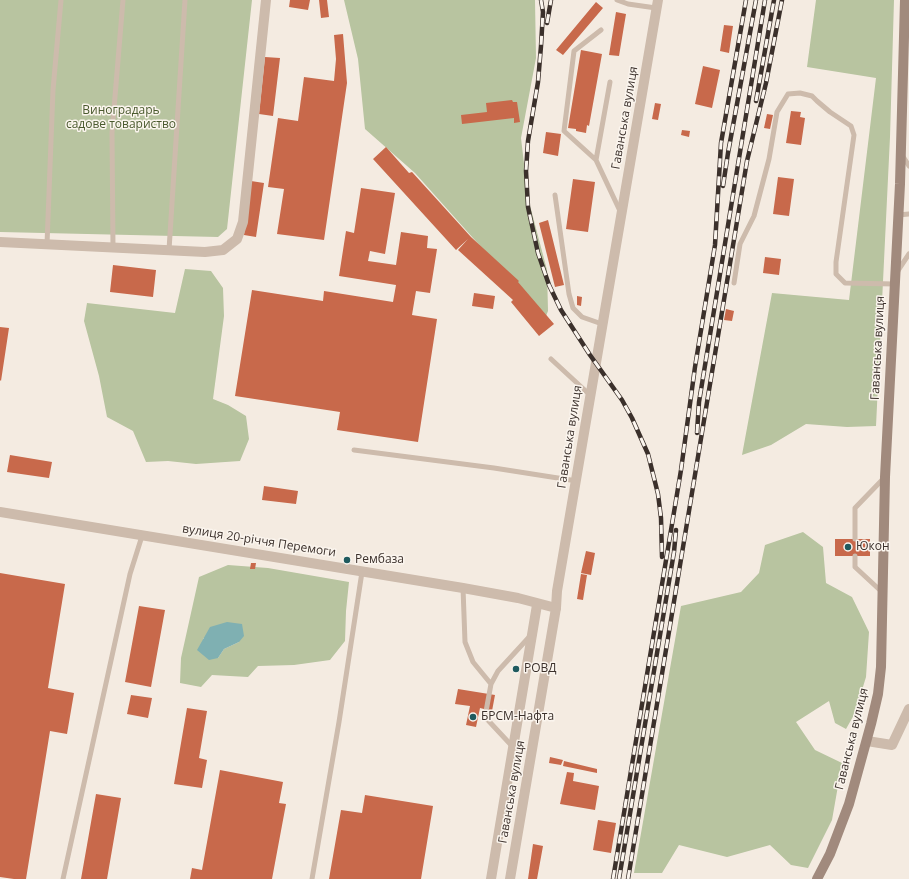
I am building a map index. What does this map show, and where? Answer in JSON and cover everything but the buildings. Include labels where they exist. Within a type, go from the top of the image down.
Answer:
[{"type":"main road","name":"Гаванська вулиця","points":[[817,879],[830,854],[841,826],[867,741],[878,694],[881,667],[885,477],[901,152],[905,0]]},
{"type":"street","points":[[0,242],[205,252],[223,250],[237,238],[243,222],[266,0]]},
{"type":"street","name":"Гаванська вулиця","points":[[510,879],[556,608],[557,591],[577,481],[590,395],[657,4]]},
{"type":"street","name":"вулиця 20-річчя Перемоги","points":[[0,512],[463,588],[518,598],[537,605],[556,608]]},
{"type":"street","name":"Гаванська вулиця","points":[[491,879],[537,605]]},
{"type":"street","points":[[867,741],[892,745],[909,709]]},
{"type":"lane","points":[[47,244],[53,90],[61,0]]},
{"type":"lane","points":[[113,247],[112,133],[123,0]]},
{"type":"lane","points":[[169,250],[185,0]]},
{"type":"lane","points":[[617,0],[628,4],[657,4]]},
{"type":"lane","points":[[601,30],[574,51],[564,131],[596,160],[622,214]]},
{"type":"lane","points":[[596,160],[610,82]]},
{"type":"lane","points":[[734,283],[740,244],[754,216],[769,159],[778,112],[788,94],[800,93],[812,96],[830,112],[852,126],[854,135],[836,262],[836,274],[845,282],[895,279],[909,254]]},
{"type":"lane","points":[[901,152],[909,166]]},
{"type":"lane","points":[[554,195],[569,294],[573,308],[582,317],[602,324]]},
{"type":"lane","points":[[898,215],[909,214]]},
{"type":"lane","points":[[551,359],[590,395]]},
{"type":"lane","points":[[354,450],[494,468],[577,481]]},
{"type":"lane","points":[[855,539],[855,508],[885,477]]},
{"type":"lane","points":[[63,879],[130,574],[142,536]]},
{"type":"lane","points":[[855,556],[855,567],[883,593]]},
{"type":"lane","points":[[312,879],[339,722],[362,572]]},
{"type":"lane","points":[[463,588],[465,642],[473,662],[491,684]]},
{"type":"lane","points":[[513,747],[485,717],[491,684],[498,671],[521,644],[533,633]]},
{"type":"green space","name":"Виноградарь садове товариство","points":[[0,0],[252,0],[227,229],[218,237],[0,232]]},
{"type":"green space","points":[[344,0],[535,0],[536,58],[521,138],[528,198],[547,270],[548,311],[546,316],[415,173],[365,129],[358,59]]},
{"type":"green space","points":[[816,0],[894,0],[890,137],[876,426],[847,427],[806,424],[771,445],[742,455],[772,293],[849,300],[876,78],[807,67]]},
{"type":"green space","points":[[185,269],[211,271],[223,288],[224,316],[213,399],[228,405],[246,416],[249,439],[240,461],[196,464],[168,461],[146,462],[133,431],[107,417],[99,376],[84,321],[87,303],[175,313]]},
{"type":"green space","points":[[803,532],[823,547],[826,583],[852,597],[869,632],[866,677],[855,713],[846,729],[835,723],[829,701],[796,722],[815,750],[842,763],[832,820],[808,868],[791,865],[770,845],[727,857],[679,845],[662,873],[634,873],[681,606],[741,592],[759,573],[765,545]]},
{"type":"green space","points":[[228,565],[268,568],[349,582],[345,641],[330,660],[294,665],[258,666],[248,677],[212,675],[201,687],[180,683],[181,658],[199,577]],"holes":[[[203,638],[239,642],[224,649],[218,658]]]},
{"type":"water","points":[[227,622],[242,624],[244,636],[239,642],[224,649],[218,658],[209,660],[197,650],[210,627]]},
{"type":"railway","points":[[541,0],[543,12],[538,82],[528,141],[526,171],[528,207],[538,253],[549,285],[561,310],[590,355],[622,400],[632,418],[648,454],[658,494],[661,518],[662,557]]},
{"type":"railway","points":[[547,23],[551,0]]},
{"type":"railway","points":[[613,879],[681,470],[695,367],[715,245],[721,143],[746,0]]},
{"type":"railway","points":[[723,186],[756,0]]},
{"type":"railway","points":[[697,433],[699,402],[765,0]]},
{"type":"railway","points":[[756,101],[774,0]]},
{"type":"railway","points":[[628,879],[747,161],[766,83],[782,0]]},
{"type":"railway","points":[[619,879],[674,552],[676,530]]},
{"type":"place","name":"Юкон","points":[[848,547]]},
{"type":"place","name":"Рембаза","points":[[347,560]]},
{"type":"place","name":"РОВД","points":[[516,669]]},
{"type":"place","name":"БРСМ-Нафта","points":[[473,717]]}]
